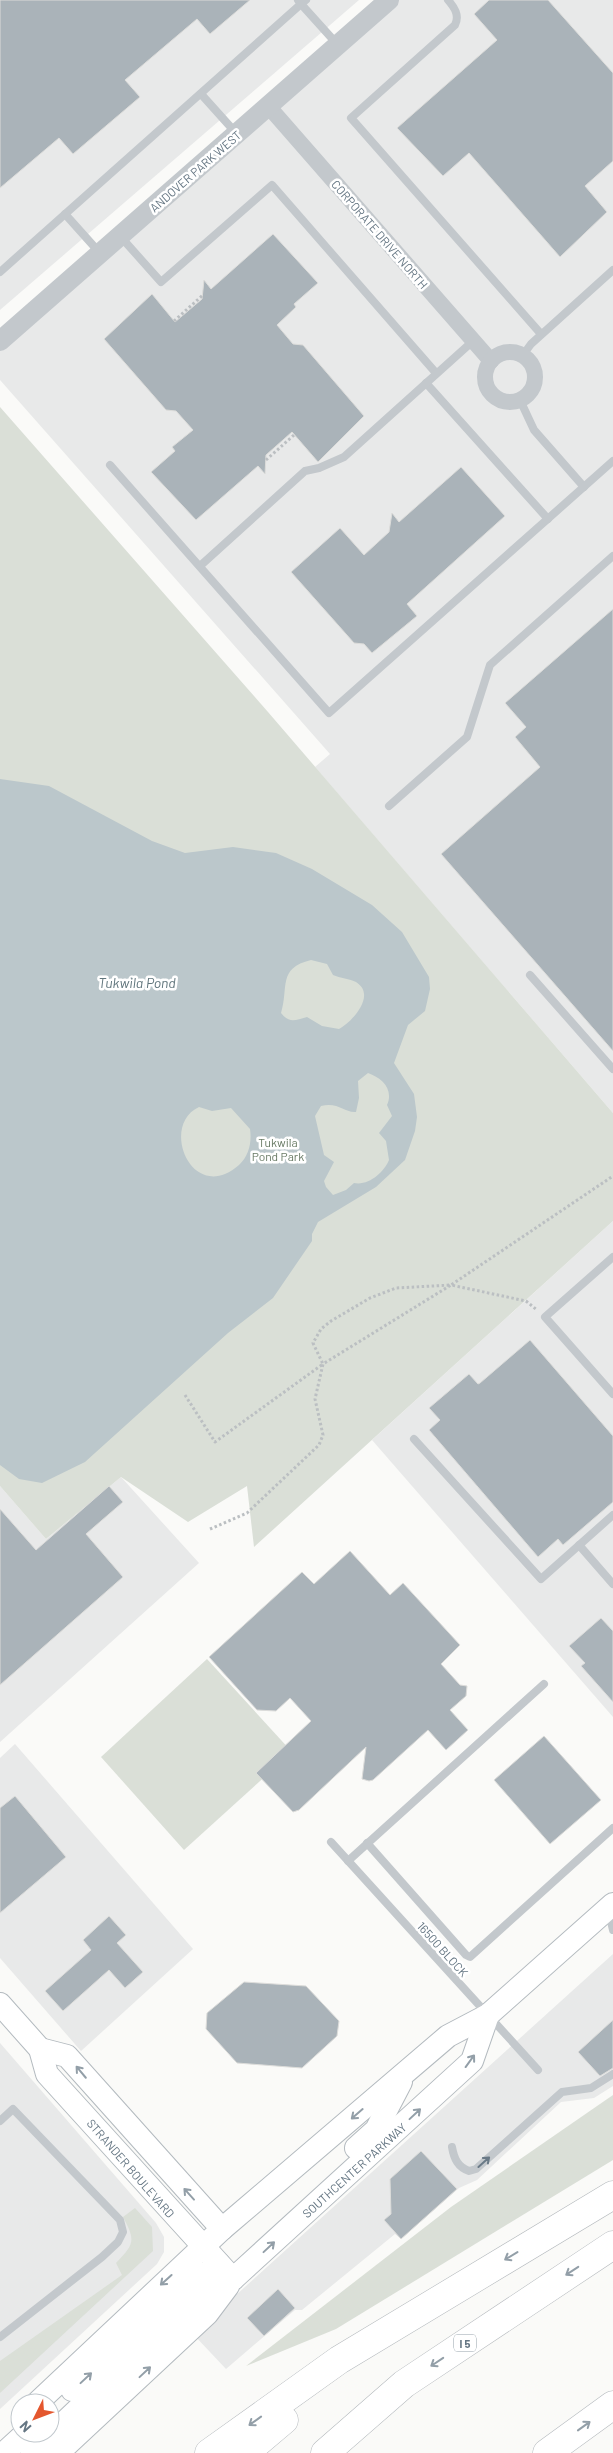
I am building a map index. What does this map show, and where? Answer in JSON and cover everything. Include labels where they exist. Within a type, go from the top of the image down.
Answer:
[{"type":"highway","points":[[209,2453],[339,2360],[613,2195]]},
{"type":"highway","name":"I 5","points":[[325,2453],[404,2384],[613,2245]]},
{"type":"highway","points":[[245,2453],[426,2307]]},
{"type":"highway","points":[[547,2451],[613,2405]]},
{"type":"main road","name":"SOUTHCENTER PARKWAY","points":[[48,2393],[222,2229],[448,2036],[488,2015],[611,1906]]},
{"type":"main road","name":"STRANDER BOULEVARD","points":[[0,2004],[40,2049],[47,2074],[226,2272]]},
{"type":"main road","name":"SOUTHCENTER PARKWAY","points":[[32,2453],[192,2302],[226,2272],[358,2166],[472,2062],[488,2015]]},
{"type":"main road","name":"STRANDER BOULEVARD","points":[[40,2049],[67,2056],[222,2229]]},
{"type":"main road","points":[[358,2166],[354,2158],[356,2148],[376,2130],[408,2070]]},
{"type":"main road","points":[[58,2453],[207,2314],[226,2272],[222,2229]]},
{"type":"main road","points":[[60,2401],[178,2293],[226,2272]]},
{"type":"main road","points":[[0,2438],[10,2428]]},
{"type":"main road","points":[[4,2453],[15,2443]]},
{"type":"street","name":"ANDOVER PARK WEST","points":[[0,340],[269,107],[337,44],[389,0]]},
{"type":"street","name":"CORPORATE DRIVE NORTH","points":[[269,107],[491,361]]},
{"type":"street","points":[[506,352],[523,356],[534,368],[535,377],[530,393],[520,400],[508,402],[501,400],[489,390],[485,375],[491,361],[506,352]]},
{"type":"lane","points":[[448,0],[456,12],[457,20],[455,25],[350,118],[541,334]]},
{"type":"lane","points":[[0,272],[201,94],[302,1],[337,44]]},
{"type":"lane","points":[[201,94],[237,134]]},
{"type":"lane","points":[[120,236],[161,282],[272,185],[436,374]]},
{"type":"lane","points":[[65,214],[100,254]]},
{"type":"lane","points":[[523,356],[530,344],[613,270]]},
{"type":"lane","points":[[200,566],[305,471],[320,468],[344,457],[473,340]]},
{"type":"lane","points":[[426,383],[548,519]]},
{"type":"lane","points":[[520,400],[534,430],[584,487]]},
{"type":"lane","points":[[110,464],[329,713],[613,461]]},
{"type":"lane","points":[[389,806],[467,737],[490,665],[613,556]]},
{"type":"lane","points":[[530,975],[613,1069]]},
{"type":"lane","points":[[613,1257],[545,1317],[613,1394]]},
{"type":"lane","points":[[414,1438],[541,1579],[613,1515]]},
{"type":"lane","points":[[579,1545],[613,1584]]},
{"type":"lane","points":[[348,1861],[544,1684]]},
{"type":"lane","points":[[367,1843],[466,1955],[470,1956],[613,1828]]},
{"type":"lane","name":"16500 BLOCK","points":[[331,1842],[538,2070]]},
{"type":"lane","points":[[611,1906],[613,1930]]},
{"type":"lane","points":[[452,2147],[454,2158],[458,2164],[469,2171],[476,2169],[562,2092],[591,2088],[613,2074]]},
{"type":"lane","points":[[0,2121],[13,2109],[120,2220],[123,2232],[118,2242],[102,2257],[0,2337]]},
{"type":"path","points":[[174,321],[203,295]]},
{"type":"path","points":[[266,460],[294,435]]},
{"type":"path","points":[[184,1395],[215,1442],[323,1364],[451,1285],[613,1176]]},
{"type":"path","points":[[210,1529],[247,1513],[319,1446],[324,1435],[315,1399],[323,1364],[313,1343],[321,1329],[350,1309],[396,1288],[451,1285],[526,1301],[545,1317]]},
{"type":"shaded area","points":[[0,0],[359,0],[0,310]]},
{"type":"shaded area","points":[[389,0],[613,0],[613,1113],[315,767],[330,754],[0,380],[0,341]]},
{"type":"shaded area","points":[[613,1221],[613,1717],[372,1440]]},
{"type":"shaded area","points":[[121,1477],[199,1563],[0,1742],[0,1486],[46,1539]]},
{"type":"shaded area","points":[[15,1744],[193,1949],[81,2051],[0,1958],[0,1758]]},
{"type":"shaded area","points":[[613,1954],[613,2086],[594,2098],[561,2102],[477,2180],[459,2188],[401,2239],[395,2234],[302,2310],[295,2310],[226,2369],[193,2334]]},
{"type":"shaded area","points":[[0,2043],[156,2223],[164,2237],[164,2252],[157,2264],[17,2393],[10,2393],[10,2400],[0,2409]]},
{"type":"green space","name":"Tukwila Pond Park","points":[[0,407],[268,712],[613,1113],[613,1221],[254,1547],[247,1486],[188,1522],[121,1477],[46,1539],[0,1486]]},
{"type":"green space","points":[[207,1659],[292,1752],[184,1850],[101,1757]]},
{"type":"green space","points":[[613,2095],[613,2160],[336,2329],[246,2366],[451,2207]]},
{"type":"green space","points":[[135,2208],[152,2227],[153,2251],[0,2393],[0,2361],[122,2275],[116,2263],[127,2251],[131,2242],[130,2232],[123,2217]]},
{"type":"water","name":"Tukwila Pond","points":[[0,779],[49,786],[152,841],[185,853],[233,847],[276,853],[312,869],[372,905],[402,932],[429,977],[430,989],[425,1011],[408,1025],[394,1063],[414,1094],[417,1117],[415,1131],[405,1160],[376,1187],[318,1222],[312,1234],[312,1241],[273,1298],[228,1333],[85,1462],[42,1483],[19,1479],[0,1465]],"holes":[[[311,960],[327,964],[333,975],[356,982],[362,987],[364,994],[360,1008],[350,1021],[339,1029],[322,1026],[307,1017],[290,1020],[281,1013],[286,980],[289,974],[293,968]],[[368,1073],[382,1081],[388,1089],[389,1099],[387,1105],[392,1116],[379,1133],[386,1141],[389,1160],[384,1169],[375,1177],[365,1182],[354,1183],[346,1190],[333,1195],[326,1187],[324,1181],[334,1162],[324,1155],[315,1116],[321,1106],[327,1105],[356,1112],[359,1098],[358,1081]],[[199,1107],[212,1111],[231,1108],[250,1129],[251,1139],[249,1148],[239,1165],[222,1175],[207,1176],[195,1169],[186,1158],[182,1144],[182,1129],[187,1116]]]},
{"type":"building","points":[[0,0],[250,0],[210,34],[197,19],[125,80],[140,97],[73,154],[59,138],[0,188]]},
{"type":"building","points":[[489,0],[548,0],[613,73],[613,161],[585,186],[607,212],[560,257],[469,153],[443,176],[397,128],[497,40],[474,14]]},
{"type":"building","points":[[273,234],[318,283],[294,304],[296,307],[277,325],[293,344],[303,345],[364,416],[318,462],[292,432],[266,455],[265,474],[258,466],[196,520],[151,472],[175,451],[172,447],[193,430],[176,411],[166,410],[104,339],[152,294],[175,322],[202,299],[204,280],[211,289]]},
{"type":"building","points":[[461,467],[505,516],[407,604],[417,616],[372,653],[364,644],[354,643],[291,572],[340,528],[364,555],[389,532],[392,513],[399,522]]},
{"type":"building","points":[[613,609],[613,1051],[441,854],[540,767],[515,737],[526,727],[505,703]]},
{"type":"building","points":[[530,1340],[613,1436],[613,1502],[563,1545],[558,1539],[538,1557],[429,1430],[440,1420],[429,1408],[469,1374],[478,1384],[480,1383]]},
{"type":"building","points":[[109,1486],[123,1502],[86,1534],[123,1577],[0,1685],[0,1509],[36,1550]]},
{"type":"building","points":[[350,1551],[390,1595],[403,1583],[460,1645],[441,1664],[460,1685],[467,1686],[466,1696],[450,1710],[468,1730],[446,1750],[428,1730],[373,1780],[369,1781],[362,1779],[366,1747],[299,1810],[293,1812],[256,1773],[311,1721],[290,1698],[276,1711],[257,1710],[209,1657],[302,1572],[314,1584]]},
{"type":"building","points":[[601,1618],[613,1631],[613,1702],[581,1666],[585,1663],[569,1646]]},
{"type":"building","points":[[544,1736],[601,1800],[550,1844],[494,1780]]},
{"type":"building","points":[[15,1796],[66,1857],[0,1913],[0,1808]]},
{"type":"building","points":[[109,1916],[126,1935],[117,1943],[143,1972],[125,1988],[109,1970],[63,2011],[45,1991],[91,1950],[83,1940]]},
{"type":"building","points":[[244,1982],[306,1986],[339,2021],[337,2036],[302,2068],[237,2063],[206,2029],[207,2013]]},
{"type":"building","points":[[613,2020],[613,2068],[600,2076],[578,2052]]},
{"type":"building","points":[[421,2151],[457,2189],[401,2239],[384,2220],[391,2214],[390,2179]]},
{"type":"building","points":[[278,2289],[295,2308],[264,2336],[247,2318]]}]
